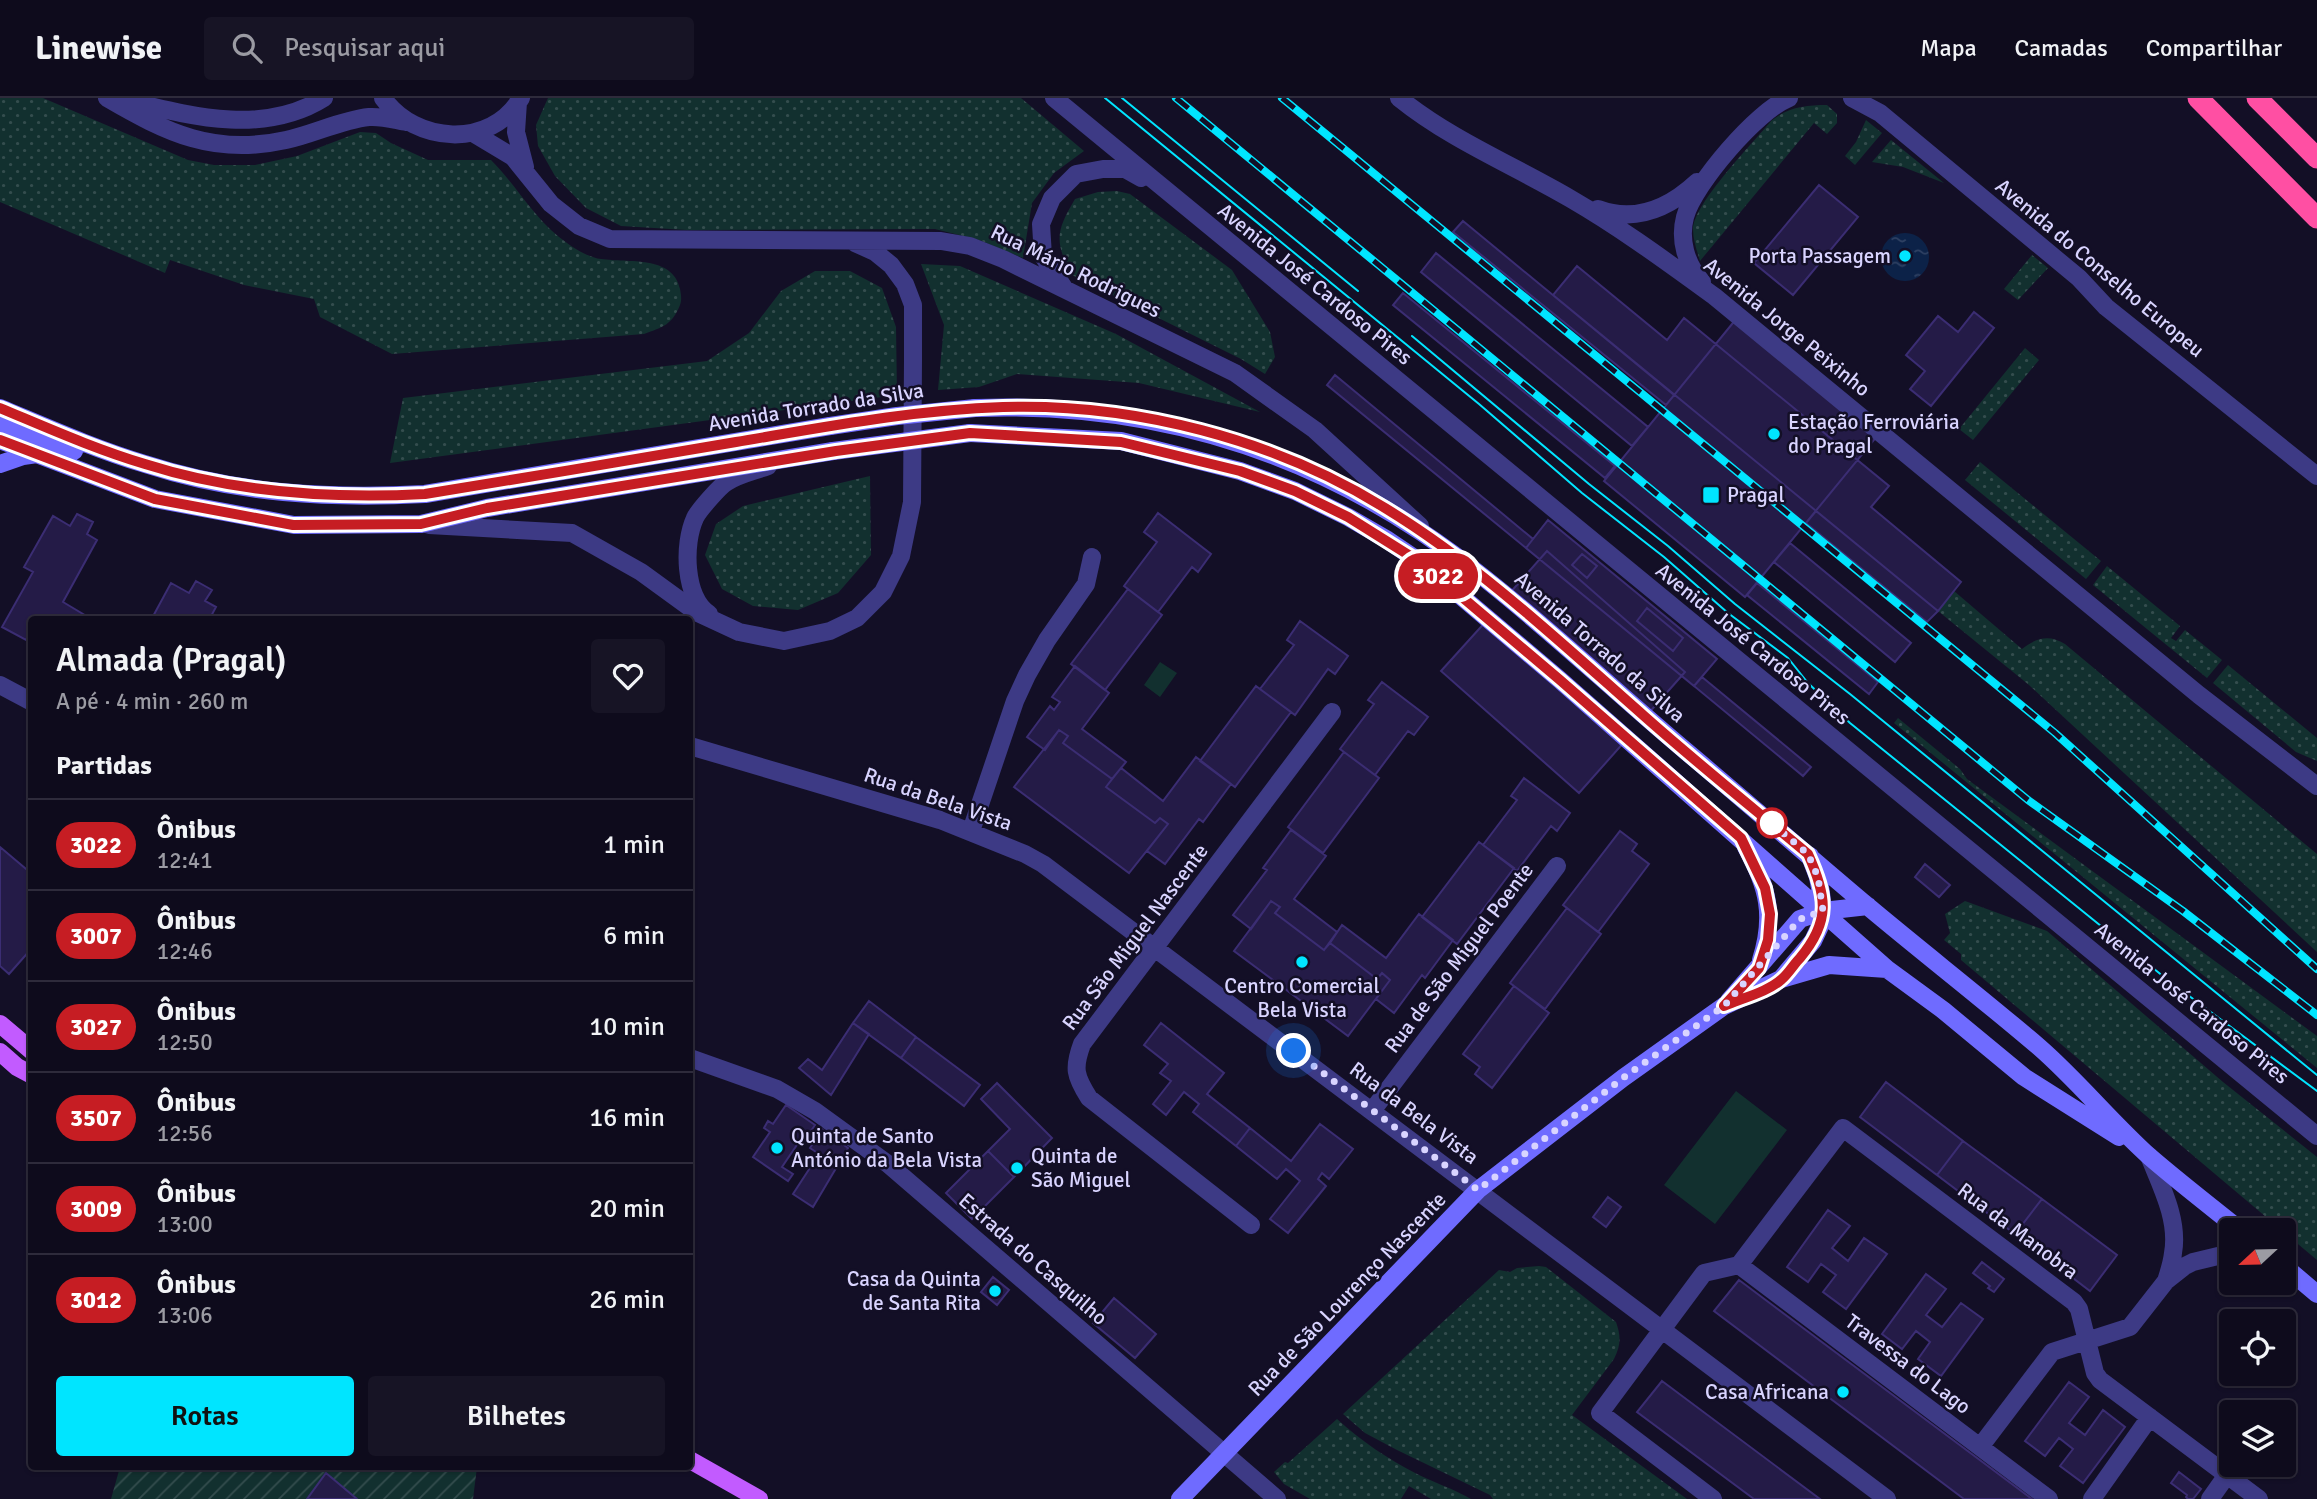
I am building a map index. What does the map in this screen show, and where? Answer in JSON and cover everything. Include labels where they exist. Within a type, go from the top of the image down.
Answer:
[{"type":"highway","points":[[2198,98],[2317,218]]},
{"type":"highway","points":[[2257,98],[2317,158]]},
{"type":"main road","name":"Avenida Torrado da Silva","points":[[0,408],[94,447],[146,465],[218,483],[295,494],[362,498],[425,494],[830,426],[975,408],[1042,407],[1147,419],[1214,434],[1276,456],[1333,480],[1386,508],[1438,543],[1518,605],[1644,717],[2042,1050],[2149,1156],[2225,1218]]},
{"type":"main road","points":[[0,425],[99,458],[146,465]]},
{"type":"main road","name":"Avenida Torrado da Silva","points":[[0,440],[155,499],[293,525],[421,524],[487,508],[833,451],[970,433],[1121,442],[1240,471],[1295,491],[1348,517],[1423,564],[1741,838],[1887,968],[2024,1077],[2149,1156]]},
{"type":"main road","points":[[0,464],[38,454]]},
{"type":"main road","name":"Rua de São Lourenço Nascente","points":[[1741,838],[1765,888],[1770,914],[1768,940],[1759,968]]},
{"type":"main road","points":[[1808,854],[1818,877],[1823,911],[1868,906]]},
{"type":"main road","name":"Rua de São Lourenço Nascente","points":[[1724,1006],[1800,919],[1823,911]]},
{"type":"main road","name":"Rua de São Lourenço Nascente","points":[[1782,979],[1813,941],[1823,911]]},
{"type":"main road","name":"Rua de São Lourenço Nascente","points":[[1180,1499],[1478,1190],[1623,1078],[1724,1006],[1782,979],[1829,965],[1887,968]]},
{"type":"main road","points":[[0,1024],[28,1048]]},
{"type":"main road","points":[[0,1052],[28,1073]]},
{"type":"main road","points":[[2296,1276],[2317,1294]]},
{"type":"main road","points":[[693,1462],[759,1499]]},
{"type":"street","points":[[107,98],[171,132],[198,141],[228,145],[286,140],[369,117],[407,122]]},
{"type":"street","points":[[116,98],[201,118],[243,120],[290,113],[324,98]]},
{"type":"street","points":[[383,98],[390,108],[407,122],[428,132],[450,135],[473,133],[498,121],[520,100]]},
{"type":"street","name":"Avenida José Cardoso Pires","points":[[1054,98],[2317,1136]]},
{"type":"street","name":"Avenida Jorge Peixinho","points":[[1399,98],[1440,128],[1485,155],[1571,198],[1639,241],[1714,296],[2199,695],[2317,786]]},
{"type":"street","points":[[1714,296],[1690,265],[1683,236],[1690,202],[1720,161],[1766,110],[1790,98]]},
{"type":"street","name":"Avenida do Conselho Europeu","points":[[1852,98],[1880,113],[2079,278],[2106,307],[2317,476]]},
{"type":"street","name":"Rua Mário Rodrigues","points":[[520,100],[516,132],[526,170]]},
{"type":"street","name":"Rua Mário Rodrigues","points":[[473,133],[513,157],[551,204],[579,226],[610,239],[941,241],[970,246],[1064,288],[1235,373],[1315,430],[1438,543]]},
{"type":"street","points":[[1571,198],[1620,215],[1650,212],[1672,202],[1720,161]]},
{"type":"street","name":"Avenida José Cardoso Pires","points":[[1064,288],[1044,256],[1041,224],[1052,198],[1076,174],[1102,169],[1125,169],[1160,187]]},
{"type":"street","points":[[421,524],[572,533],[641,572],[696,612],[739,632],[784,641],[830,631],[857,618],[883,592],[901,556],[912,502],[913,305],[905,284],[891,265],[875,252],[852,242]]},
{"type":"street","points":[[739,632],[705,611],[691,587],[687,551],[695,517],[726,482],[783,460]]},
{"type":"street","points":[[971,831],[1015,701],[1046,640],[1086,584],[1092,557]]},
{"type":"street","points":[[0,685],[28,700]]},
{"type":"street","name":"Rua São Miguel Nascente","points":[[1251,1225],[1089,1098],[1078,1081],[1075,1062],[1082,1044],[1332,712]]},
{"type":"street","name":"Rua da Bela Vista","points":[[693,747],[971,831],[1043,864],[1887,1499]]},
{"type":"street","name":"Rua de São Miguel Poente","points":[[1372,1111],[1557,866]]},
{"type":"street","name":"Estrada do Casquilho","points":[[693,1059],[777,1089],[815,1111],[888,1164],[1277,1499]]},
{"type":"street","name":"Rua da Manobra","points":[[1740,1265],[1843,1128],[2074,1302],[2079,1310],[2095,1373],[2100,1380],[2219,1469]]},
{"type":"street","points":[[2149,1156],[2174,1230],[2174,1252],[2166,1281]]},
{"type":"street","points":[[1980,1447],[2049,1354],[2056,1349],[2130,1327],[2166,1281],[2193,1262],[2219,1257]]},
{"type":"street","points":[[1713,1499],[1600,1413],[1704,1273],[1740,1265]]},
{"type":"street","name":"Travessa do Lago","points":[[1740,1265],[2049,1499]]},
{"type":"street","points":[[2092,1499],[2150,1417]]},
{"type":"street","points":[[2210,1499],[2226,1477]]},
{"type":"street","name":"Rua da Manobra","points":[[2230,1477],[2259,1499]]},
{"type":"green space","points":[[0,98],[43,98],[188,160],[214,165],[255,165],[297,156],[360,132],[376,133],[428,160],[491,160],[545,225],[575,248],[597,258],[648,263],[668,271],[676,278],[680,289],[680,305],[674,317],[666,324],[644,334],[392,354],[320,317],[314,299],[244,285],[170,260],[165,273],[0,202]]},
{"type":"green space","points":[[548,98],[1021,98],[1084,151],[1054,173],[1032,203],[1023,258],[979,240],[935,229],[687,230],[621,226],[586,208],[555,176],[538,146],[536,125]]},
{"type":"green space","points":[[1827,105],[1837,114],[1837,123],[1827,134],[1814,123],[1700,261],[1693,229],[1703,204],[1713,189],[1777,116],[1798,108]]},
{"type":"green space","points":[[1866,120],[1882,133],[1855,165],[1845,156],[1856,142]]},
{"type":"green space","points":[[1891,140],[1944,183],[1903,167],[1872,162]]},
{"type":"green space","points":[[1117,191],[1130,194],[1232,270],[1270,332],[1275,357],[1265,374],[1241,359],[1072,275],[1060,245],[1061,228],[1069,210],[1075,199],[1098,192]]},
{"type":"green space","points":[[2032,255],[2048,268],[2018,300],[2004,289]]},
{"type":"green space","points":[[921,264],[960,266],[1116,334],[1260,412],[1139,383],[1017,374],[979,387],[938,390],[944,325]]},
{"type":"green space","points":[[815,271],[850,271],[882,288],[896,327],[897,395],[390,463],[403,398],[707,361],[749,333],[781,291]]},
{"type":"green space","points":[[2025,348],[2039,360],[1973,440],[1959,429]]},
{"type":"green space","points":[[1980,462],[2101,561],[2086,579],[1965,480]]},
{"type":"green space","points":[[870,476],[871,555],[838,593],[798,610],[753,606],[722,589],[705,555],[716,524],[743,506]]},
{"type":"green space","points":[[2107,566],[2180,626],[2171,638],[2176,641],[2185,630],[2222,660],[2207,678],[2093,585]]},
{"type":"green space","points":[[1954,591],[2022,649],[2032,642],[2048,638],[2065,644],[2317,854],[2317,952],[2029,685],[1938,611]]},
{"type":"green space","points":[[1160,662],[1177,673],[1160,697],[1144,685]]},
{"type":"green space","points":[[2228,665],[2317,738],[2317,761],[2296,752],[2213,683]]},
{"type":"green space","points":[[1898,718],[1960,769],[1967,779],[2317,1036],[2317,1068],[1894,723]]},
{"type":"green space","points":[[1965,901],[2047,931],[2223,1082],[2317,1157],[2317,1260],[2296,1242],[2296,1218],[2267,1218],[1961,960],[1961,954],[1944,940],[1950,933],[1945,914]]},
{"type":"green space","points":[[1736,1091],[1787,1130],[1715,1224],[1664,1185]]},
{"type":"green space","points":[[1546,1267],[1616,1322],[1619,1332],[1620,1340],[1614,1359],[1572,1415],[1687,1499],[1493,1499],[1490,1495],[1365,1433],[1343,1414],[1499,1270],[1510,1272],[1517,1268]]},
{"type":"green space","points":[[1337,1419],[1396,1462],[1471,1499],[1431,1499],[1409,1486],[1401,1499],[1310,1499],[1284,1484],[1274,1472],[1285,1462],[1288,1463]]},
{"type":"green space","points":[[119,1470],[477,1470],[473,1499],[111,1499]]},
{"type":"water","points":[[1905,233],[1922,240],[1929,257],[1922,274],[1905,281],[1888,274],[1881,257],[1888,240]]},
{"type":"building","points":[[1819,185],[1858,217],[1793,295],[1754,263]]},
{"type":"building","points":[[1463,221],[1674,395],[1666,405],[1453,232]]},
{"type":"building","points":[[1436,253],[1648,427],[1632,446],[1421,272]]},
{"type":"building","name":"Estação Ferroviária do Pragal","points":[[1577,266],[1667,340],[1684,318],[1889,486],[1871,507],[1961,582],[1938,611],[1553,295]]},
{"type":"building","points":[[1403,293],[1615,466],[1605,478],[1393,305]]},
{"type":"building","points":[[1974,312],[1994,328],[1931,406],[1910,389],[1925,371],[1906,355],[1938,316],[1958,332]]},
{"type":"building","points":[[1741,313],[1883,429],[1745,597],[1604,481]]},
{"type":"building","points":[[1335,375],[1533,539],[1526,548],[1327,385]]},
{"type":"building","points":[[1816,511],[1938,611],[1927,622],[1806,523]]},
{"type":"building","points":[[1158,513],[1211,554],[1198,572],[1192,567],[1158,612],[1124,586],[1157,542],[1144,532]]},
{"type":"building","points":[[77,514],[93,522],[87,534],[97,540],[63,602],[86,616],[28,616],[26,640],[2,627],[33,572],[24,567],[53,516],[70,526]]},
{"type":"building","points":[[1548,520],[1717,659],[1694,686],[1526,548]]},
{"type":"building","points":[[1790,543],[1911,643],[1895,662],[1774,562]]},
{"type":"building","points":[[1547,551],[1685,672],[1647,715],[1509,594]]},
{"type":"building","points":[[1582,554],[1597,566],[1587,578],[1572,565]]},
{"type":"building","points":[[196,581],[212,590],[205,601],[216,607],[211,616],[153,616],[171,583],[189,593]]},
{"type":"building","points":[[1757,583],[1878,682],[1869,694],[1747,595]]},
{"type":"building","points":[[1128,589],[1162,615],[1105,690],[1071,664]]},
{"type":"building","points":[[1647,608],[1683,638],[1673,651],[1637,621]]},
{"type":"building","points":[[1489,618],[1626,740],[1579,793],[1441,671]]},
{"type":"building","points":[[1300,621],[1348,656],[1335,674],[1328,669],[1295,715],[1260,689],[1294,645],[1287,640]]},
{"type":"building","points":[[1075,666],[1109,693],[1082,729],[1126,762],[1112,779],[1063,743],[1068,736],[1059,730],[1045,750],[1027,737],[1050,706],[1054,710],[1060,702],[1052,697]]},
{"type":"building","points":[[1702,677],[1811,767],[1803,776],[1694,686]]},
{"type":"building","points":[[1382,682],[1428,717],[1414,735],[1408,731],[1375,775],[1340,749],[1374,704],[1368,700]]},
{"type":"building","points":[[1256,686],[1291,712],[1235,787],[1200,761]]},
{"type":"building","points":[[1059,730],[1068,736],[1063,743],[1112,779],[1106,787],[1155,823],[1160,818],[1168,824],[1129,873],[1014,787]]},
{"type":"building","points":[[1344,752],[1379,778],[1323,853],[1288,827]]},
{"type":"building","points":[[1196,757],[1231,784],[1203,822],[1199,819],[1165,864],[1147,851],[1168,824],[1160,818],[1155,823],[1106,787],[1121,768],[1163,801]]},
{"type":"building","points":[[1524,778],[1570,813],[1557,831],[1551,826],[1517,871],[1483,845],[1517,800],[1511,796]]},
{"type":"building","points":[[1291,830],[1326,856],[1294,899],[1337,932],[1324,950],[1275,913],[1280,907],[1271,901],[1251,929],[1233,915],[1267,870],[1263,868]]},
{"type":"building","points":[[1620,831],[1637,844],[1632,851],[1649,864],[1598,932],[1563,905]]},
{"type":"building","points":[[1479,842],[1514,868],[1457,944],[1422,917]]},
{"type":"building","points":[[0,847],[28,871],[28,953],[9,974],[0,966]]},
{"type":"building","points":[[1925,864],[1950,885],[1939,897],[1915,877]]},
{"type":"building","name":"Centro Comercial Bela Vista","points":[[1271,901],[1280,907],[1275,913],[1324,950],[1330,943],[1377,979],[1382,973],[1390,980],[1348,1036],[1234,951]]},
{"type":"building","points":[[1567,908],[1601,934],[1545,1009],[1510,983]]},
{"type":"building","points":[[1419,914],[1453,940],[1425,978],[1422,975],[1394,1013],[1376,999],[1390,980],[1382,973],[1377,979],[1330,943],[1342,925],[1386,958]]},
{"type":"building","points":[[1514,986],[1549,1013],[1492,1088],[1475,1074],[1480,1067],[1463,1054]]},
{"type":"building","points":[[869,1001],[916,1037],[901,1058],[853,1023]]},
{"type":"building","points":[[853,1023],[869,1034],[831,1095],[799,1068],[808,1059],[822,1070]]},
{"type":"building","points":[[1161,1023],[1224,1073],[1207,1094],[1250,1128],[1236,1146],[1193,1112],[1199,1104],[1184,1092],[1166,1115],[1153,1104],[1171,1081],[1160,1073],[1168,1064],[1144,1045]]},
{"type":"building","points":[[916,1037],[980,1085],[964,1106],[901,1058]]},
{"type":"building","points":[[1886,1082],[1963,1141],[1937,1175],[1860,1117]]},
{"type":"building","points":[[997,1083],[1052,1138],[1014,1177],[988,1151],[1010,1129],[981,1099]]},
{"type":"building","name":"Quinta de Santo António da Bela Vista","points":[[786,1105],[815,1125],[806,1138],[803,1136],[782,1167],[793,1174],[788,1181],[753,1157],[770,1132],[764,1128],[768,1121],[773,1124]]},
{"type":"building","points":[[1320,1124],[1353,1149],[1329,1179],[1322,1173],[1318,1179],[1326,1186],[1288,1233],[1270,1219],[1300,1181],[1286,1169],[1277,1179],[1236,1146],[1250,1128],[1291,1161]]},
{"type":"building","name":"Quinta de Santo António da Bela Vista","points":[[822,1129],[848,1148],[813,1207],[793,1194],[819,1154],[810,1148]]},
{"type":"building","points":[[1963,1141],[2042,1199],[2015,1234],[1937,1175]]},
{"type":"building","points":[[988,1151],[1014,1177],[972,1219],[946,1193]]},
{"type":"building","points":[[1608,1197],[1621,1207],[1606,1227],[1593,1217]]},
{"type":"building","points":[[2042,1199],[2117,1255],[2090,1291],[2015,1234]]},
{"type":"building","points":[[1828,1210],[1850,1226],[1832,1248],[1848,1261],[1864,1238],[1887,1254],[1846,1309],[1823,1292],[1836,1275],[1821,1264],[1808,1282],[1787,1267]]},
{"type":"building","points":[[1982,1262],[2004,1279],[1994,1292],[1973,1273]]},
{"type":"building","points":[[1926,1274],[1946,1289],[1926,1315],[1942,1327],[1961,1303],[1983,1319],[1941,1376],[1918,1359],[1930,1342],[1916,1331],[1902,1349],[1882,1334]]},
{"type":"building","name":"Casa da Quinta de Santa Rita","points":[[993,1277],[1009,1290],[997,1305],[981,1292]]},
{"type":"building","points":[[1739,1280],[2032,1499],[1964,1499],[1714,1311]]},
{"type":"building","points":[[1114,1298],[1156,1334],[1135,1358],[1093,1323]]},
{"type":"building","points":[[1662,1381],[1820,1499],[1754,1499],[1637,1412]]},
{"type":"building","points":[[2069,1382],[2089,1397],[2069,1423],[2085,1435],[2103,1410],[2125,1427],[2083,1483],[2060,1466],[2073,1449],[2059,1438],[2045,1456],[2025,1441]]},
{"type":"building","points":[[2179,1472],[2201,1489],[2193,1499],[2188,1499],[2187,1495],[2171,1483]]},
{"type":"building","points":[[326,1473],[357,1499],[307,1499]]},
{"type":"tram line","points":[[1105,98],[1479,404],[1728,613],[1788,658],[1808,683],[1850,723],[2169,981],[2317,1091]]},
{"type":"tram line","points":[[1122,98],[1358,291]]},
{"type":"tram line","points":[[1412,336],[1735,604],[1850,694],[2317,1075]]},
{"type":"railway","points":[[1176,98],[2028,800],[2183,911],[2317,1015]]},
{"type":"railway","points":[[1282,98],[2055,733],[2317,969]]},
{"type":"bus line","name":"3022","points":[[0,408],[94,447],[146,465],[218,483],[295,494],[362,498],[425,494],[861,421],[975,408],[1042,407],[1078,410],[1147,419],[1214,434],[1291,461],[1333,480],[1386,508],[1473,568],[1580,658],[1644,717],[1808,854],[1818,877],[1821,893],[1823,911],[1820,926],[1813,941],[1782,979],[1724,1006],[1759,968],[1768,940],[1770,914],[1765,888],[1741,838],[1423,564],[1348,517],[1295,491],[1240,471],[1121,442],[970,433],[836,451],[487,508],[421,524],[293,525],[155,499],[0,440]]},
{"type":"place","name":"Porta Passagem","points":[[1905,256]]},
{"type":"place","name":"Estação Ferroviária do Pragal","points":[[1774,434]]},
{"type":"place","name":"Pragal","points":[[1711,495]]},
{"type":"place","name":"Centro Comercial Bela Vista","points":[[1302,962]]},
{"type":"place","name":"Quinta de Santo António da Bela Vista","points":[[777,1148]]},
{"type":"place","name":"Quinta de São Miguel","points":[[1017,1168]]},
{"type":"place","name":"Casa da Quinta de Santa Rita","points":[[995,1291]]},
{"type":"place","name":"Casa Africana","points":[[1843,1392]]},
{"type":"route","points":[[1294,1051],[1478,1190],[1623,1078],[1724,1006],[1800,919],[1823,911],[1818,877],[1808,854],[1768,820],[1772,823]]}]
